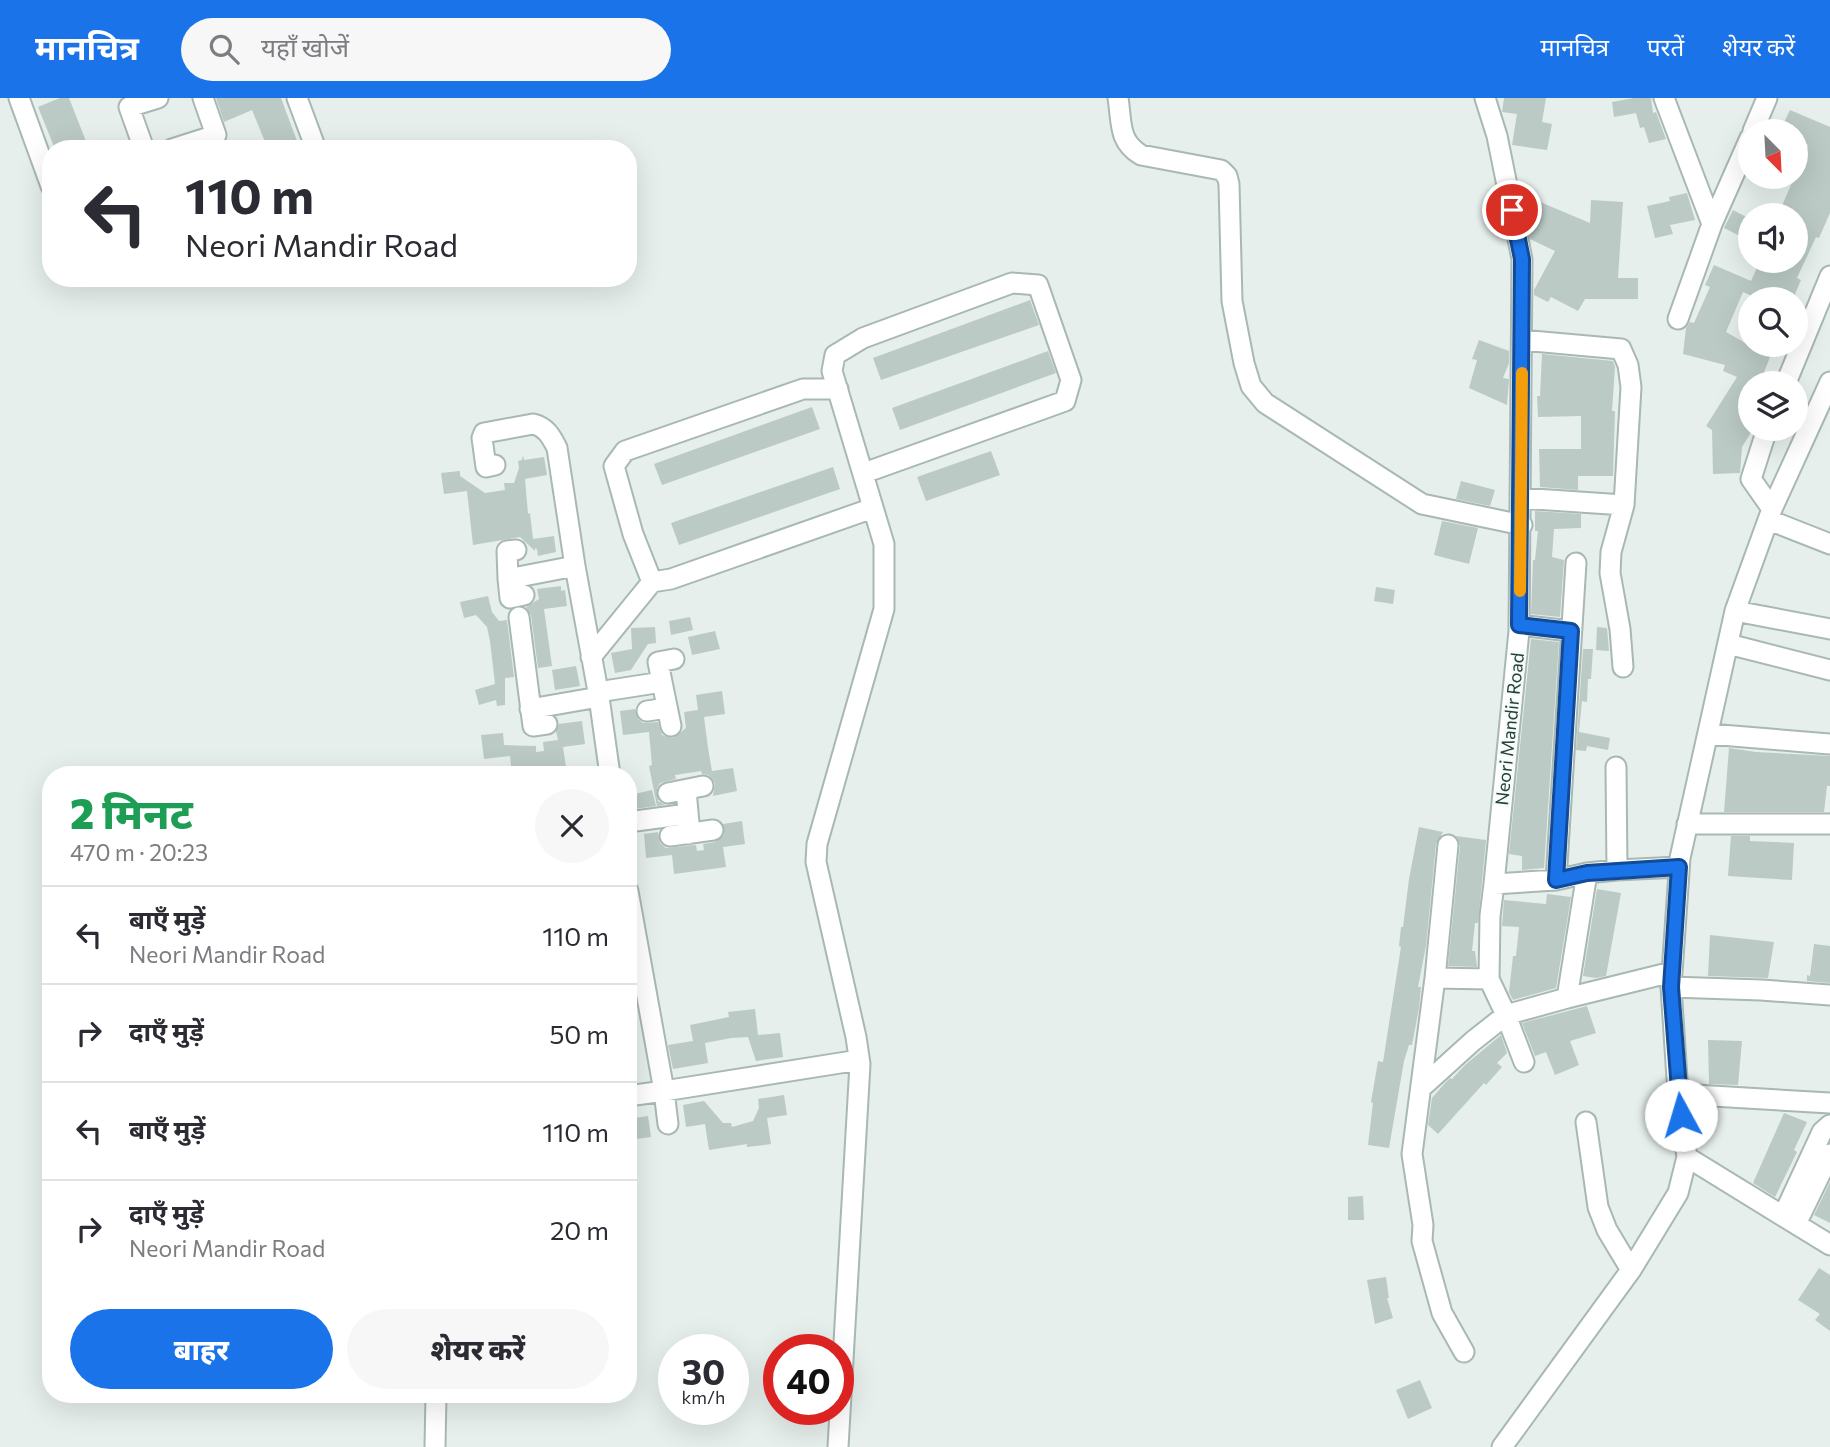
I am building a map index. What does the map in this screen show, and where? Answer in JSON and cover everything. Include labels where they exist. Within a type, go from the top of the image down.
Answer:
[{"type":"street","points":[[19,98],[42,161]]},
{"type":"street","points":[[141,140],[129,107],[158,98]]},
{"type":"street","points":[[200,140],[216,135],[203,98]]},
{"type":"street","points":[[297,98],[313,140]]},
{"type":"street","points":[[1118,98],[1124,138],[1133,150],[1141,155],[1221,170],[1227,176],[1232,301],[1244,363],[1254,392],[1265,403],[1410,499],[1445,510],[1521,525]]},
{"type":"street","name":"Neori Mandir Road","points":[[1485,98],[1497,136],[1522,259],[1519,625],[1490,916],[1489,979]]},
{"type":"street","points":[[1664,98],[1712,224]]},
{"type":"street","points":[[1758,119],[1768,98]]},
{"type":"street","points":[[1678,318],[1712,224],[1738,165]]},
{"type":"street","points":[[1791,371],[1830,276]]},
{"type":"street","points":[[838,1447],[859,1060],[816,862],[817,844],[884,609],[884,544],[832,371],[835,355],[863,338],[1012,283],[1038,285],[1071,380],[1065,401],[864,473]]},
{"type":"street","points":[[1522,340],[1621,349],[1628,365],[1631,387],[1624,505],[1611,552],[1610,573],[1620,629],[1623,667]]},
{"type":"street","points":[[1502,1447],[1632,1270],[1678,1193],[1687,1157],[1678,1094],[1671,979],[1679,867],[1687,824],[1735,611],[1771,514],[1830,382]]},
{"type":"street","points":[[652,582],[633,534],[614,466],[625,451],[803,389],[838,389]]},
{"type":"street","points":[[495,465],[486,467],[482,438],[484,433],[540,425],[551,434],[557,448],[609,766]]},
{"type":"street","points":[[1763,441],[1751,478],[1771,514],[1830,544]]},
{"type":"street","points":[[1520,498],[1624,505]]},
{"type":"street","points":[[591,657],[652,582],[671,579],[873,508]]},
{"type":"street","points":[[516,550],[507,551],[510,598],[524,595]]},
{"type":"street","points":[[1556,880],[1576,564]]},
{"type":"street","points":[[508,579],[575,566]]},
{"type":"street","points":[[1735,611],[1830,629]]},
{"type":"street","points":[[519,617],[533,726],[547,723]]},
{"type":"street","points":[[584,620],[623,620]]},
{"type":"street","points":[[1519,625],[1571,631]]},
{"type":"street","points":[[1728,644],[1830,670]]},
{"type":"street","points":[[647,711],[669,717],[658,662],[674,659]]},
{"type":"street","points":[[530,709],[662,682]]},
{"type":"street","points":[[1709,734],[1830,744]]},
{"type":"street","points":[[1616,767],[1617,870]]},
{"type":"street","points":[[682,828],[686,790]]},
{"type":"street","points":[[637,823],[713,830]]},
{"type":"street","points":[[1687,824],[1830,824]]},
{"type":"street","points":[[1448,845],[1435,978],[1412,1154],[1423,1225],[1422,1241],[1442,1313],[1464,1352]]},
{"type":"street","points":[[1494,884],[1556,880],[1617,870],[1679,867]]},
{"type":"street","points":[[1567,998],[1587,873]]},
{"type":"street","points":[[637,970],[664,1091],[668,1124]]},
{"type":"street","points":[[1435,978],[1489,979],[1524,1062]]},
{"type":"street","points":[[1422,1088],[1506,1015],[1567,998],[1671,979],[1830,995]]},
{"type":"street","points":[[637,1095],[859,1060]]},
{"type":"street","points":[[1678,1094],[1830,1103]]},
{"type":"street","points":[[1586,1122],[1598,1207],[1607,1230],[1632,1270]]},
{"type":"street","points":[[1790,1220],[1822,1132],[1830,1125]]},
{"type":"street","points":[[1799,1200],[1830,1154]]},
{"type":"street","points":[[1687,1157],[1830,1245]]},
{"type":"street","points":[[435,1447],[436,1403]]},
{"type":"building","points":[[60,98],[69,98],[85,140],[51,140],[38,107]]},
{"type":"building","points":[[216,98],[281,98],[297,140],[264,140],[252,110],[224,122]]},
{"type":"building","points":[[1504,98],[1546,98],[1542,122],[1552,124],[1547,150],[1512,145],[1517,114],[1502,112]]},
{"type":"building","points":[[1651,98],[1653,113],[1656,112],[1666,139],[1649,143],[1644,127],[1640,128],[1636,113],[1614,117],[1612,102]]},
{"type":"building","points":[[1790,110],[1830,127],[1830,213],[1808,254],[1808,203],[1783,203],[1789,189],[1808,189],[1808,119],[1786,119]]},
{"type":"building","points":[[1687,193],[1695,220],[1670,225],[1673,234],[1655,238],[1647,206],[1670,201],[1669,197]]},
{"type":"building","points":[[1591,200],[1623,202],[1618,278],[1638,278],[1638,299],[1585,299],[1578,311],[1551,297],[1548,302],[1534,295],[1534,290],[1555,251],[1530,239],[1528,227],[1540,202],[1590,223]]},
{"type":"building","points":[[1733,210],[1738,213],[1738,235],[1724,228]]},
{"type":"building","points":[[1714,265],[1751,281],[1755,273],[1799,273],[1797,278],[1801,280],[1798,287],[1738,287],[1738,304],[1726,332],[1738,339],[1738,357],[1770,357],[1765,371],[1738,371],[1738,441],[1746,441],[1742,447],[1740,473],[1713,474],[1712,430],[1706,426],[1737,377],[1723,371],[1725,365],[1683,354],[1686,328],[1690,322],[1694,323],[1710,287],[1705,285]]},
{"type":"building","points":[[1030,300],[1039,325],[881,380],[873,358]]},
{"type":"building","points":[[1479,340],[1509,351],[1509,363],[1503,378],[1509,379],[1507,405],[1469,388],[1477,360],[1472,359]]},
{"type":"building","points":[[1048,351],[1056,373],[900,430],[892,408]]},
{"type":"building","points":[[1542,354],[1613,361],[1613,476],[1578,476],[1578,490],[1540,487],[1539,449],[1581,449],[1581,416],[1538,417],[1537,396],[1540,396]]},
{"type":"building","points":[[812,407],[820,429],[662,485],[654,464]]},
{"type":"building","points":[[991,451],[1000,475],[926,501],[917,477]]},
{"type":"building","points":[[523,455],[524,460],[544,457],[547,475],[525,479],[528,514],[530,513],[533,539],[554,536],[556,552],[538,556],[537,549],[535,548],[535,551],[520,537],[473,545],[467,491],[444,494],[441,473],[460,471],[460,476],[485,493],[505,490],[504,483],[514,483],[519,468],[518,461],[522,460]]},
{"type":"building","points":[[833,467],[840,489],[679,545],[671,523]]},
{"type":"building","points":[[1461,481],[1495,490],[1490,506],[1456,499]]},
{"type":"building","points":[[1535,511],[1581,514],[1581,528],[1554,529],[1552,557],[1564,560],[1560,617],[1531,614],[1533,560],[1538,531],[1535,531]]},
{"type":"building","points":[[1442,521],[1478,528],[1469,564],[1434,555]]},
{"type":"building","points":[[561,586],[561,591],[565,590],[567,606],[544,609],[552,666],[538,668],[531,615],[526,607],[539,599],[537,589]]},
{"type":"building","points":[[1376,587],[1395,590],[1393,604],[1374,601]]},
{"type":"building","points":[[488,596],[492,612],[499,621],[507,620],[514,677],[505,678],[505,705],[497,706],[496,700],[479,705],[475,690],[495,684],[487,627],[476,615],[464,618],[460,602]]},
{"type":"building","points":[[690,617],[693,630],[671,635],[669,621]]},
{"type":"building","points":[[655,627],[656,643],[648,644],[631,670],[615,673],[611,653],[632,649],[631,628]]},
{"type":"building","points":[[1597,627],[1607,628],[1609,651],[1596,650]]},
{"type":"building","points":[[715,631],[720,649],[692,655],[688,637]]},
{"type":"building","points":[[1531,639],[1559,642],[1544,868],[1522,870],[1522,856],[1509,854]]},
{"type":"building","points":[[1583,649],[1593,649],[1591,679],[1588,679],[1587,702],[1582,701],[1579,732],[1610,738],[1608,750],[1587,746],[1586,751],[1576,750]]},
{"type":"building","points":[[576,666],[580,686],[555,690],[552,670]]},
{"type":"building","points":[[722,691],[725,714],[704,717],[708,748],[712,771],[733,768],[737,791],[713,796],[715,783],[701,771],[675,775],[676,779],[660,783],[657,788],[658,801],[665,805],[657,806],[649,766],[652,765],[649,732],[623,735],[620,711],[635,709],[638,719],[643,723],[658,722],[662,735],[673,738],[686,728],[684,712],[698,710],[696,695]]},
{"type":"building","points":[[582,721],[585,744],[563,747],[566,766],[511,766],[510,756],[484,759],[481,735],[503,733],[504,745],[536,746],[536,752],[544,751],[543,742],[558,740],[556,731],[559,724]]},
{"type":"building","points":[[1729,748],[1830,756],[1830,786],[1827,786],[1824,812],[1724,812]]},
{"type":"building","points":[[652,790],[656,806],[637,809],[637,793]]},
{"type":"building","points":[[742,821],[745,844],[723,847],[726,867],[674,874],[672,855],[646,858],[644,834],[658,832],[660,843],[666,848],[696,845],[697,851],[704,850],[703,844],[715,842],[724,835],[723,824]]},
{"type":"building","points":[[1419,827],[1443,832],[1436,844],[1426,946],[1418,987],[1421,987],[1419,1008],[1412,1045],[1409,1045],[1404,1061],[1389,1148],[1368,1145],[1371,1102],[1378,1061],[1383,1062],[1401,947],[1401,927]]},
{"type":"building","points":[[1456,836],[1486,840],[1478,923],[1475,923],[1472,951],[1475,951],[1477,967],[1448,966],[1460,846]]},
{"type":"building","points":[[1731,836],[1750,836],[1750,841],[1794,843],[1792,880],[1728,876]]},
{"type":"building","points":[[1597,889],[1621,893],[1606,976],[1596,978],[1583,976]]},
{"type":"building","points":[[1547,894],[1571,897],[1556,988],[1513,1000],[1509,992],[1519,927],[1502,926],[1504,900],[1546,904]]},
{"type":"building","points":[[1710,935],[1774,942],[1768,978],[1708,976]]},
{"type":"building","points":[[1814,944],[1830,946],[1830,983],[1807,981]]},
{"type":"building","points":[[1587,1006],[1596,1033],[1570,1041],[1579,1065],[1555,1075],[1546,1052],[1535,1056],[1522,1023]]},
{"type":"building","points":[[755,1009],[758,1035],[780,1033],[783,1057],[756,1061],[748,1037],[731,1038],[705,1043],[708,1063],[673,1069],[668,1045],[693,1041],[690,1025],[729,1017],[728,1012]]},
{"type":"building","points":[[1501,1035],[1507,1053],[1497,1063],[1502,1067],[1438,1134],[1428,1125],[1432,1098],[1450,1078]]},
{"type":"building","points":[[1708,1040],[1742,1041],[1738,1085],[1709,1084]]},
{"type":"building","points":[[784,1095],[787,1115],[767,1118],[771,1144],[747,1147],[747,1144],[709,1150],[705,1124],[686,1127],[683,1105],[704,1101],[723,1123],[731,1123],[732,1127],[753,1121],[759,1108],[758,1099]]},
{"type":"building","points":[[1784,1113],[1807,1122],[1794,1150],[1797,1152],[1775,1197],[1753,1183]]},
{"type":"building","points":[[648,1116],[651,1137],[637,1139],[637,1118]]},
{"type":"building","points":[[1830,1182],[1830,1223],[1814,1215]]},
{"type":"building","points":[[1363,1196],[1364,1220],[1348,1220],[1348,1197]]},
{"type":"building","points":[[1819,1268],[1830,1275],[1830,1331],[1815,1320],[1820,1314],[1798,1300]]},
{"type":"building","points":[[1386,1277],[1387,1298],[1393,1318],[1375,1324],[1367,1280]]},
{"type":"building","points":[[1420,1380],[1432,1408],[1408,1419],[1396,1390]]},
{"type":"slow traffic","points":[[1520,591],[1522,373]]},
{"type":"route","points":[[1512,210],[1522,259],[1519,625],[1571,631],[1556,880],[1587,873],[1679,867],[1671,987],[1681,1115]]}]
